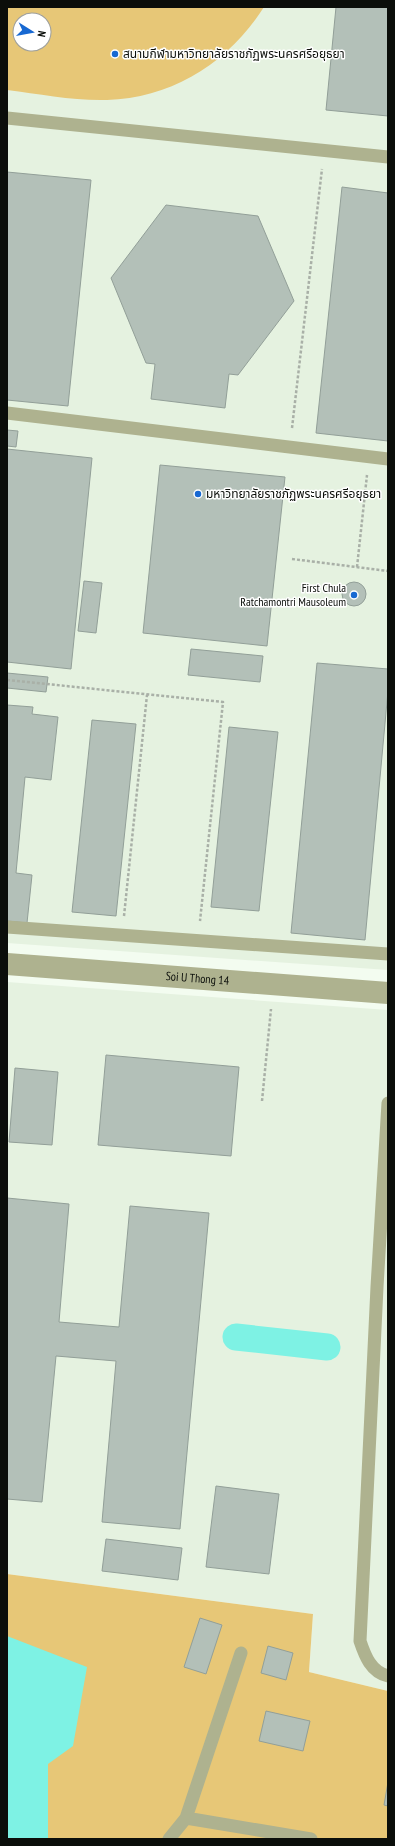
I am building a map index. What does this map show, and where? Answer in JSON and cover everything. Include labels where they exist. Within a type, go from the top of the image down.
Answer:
[{"type":"street","name":"Soi U Thong 14","points":[[7,964],[388,994]]},
{"type":"lane","points":[[7,118],[388,157]]},
{"type":"lane","points":[[7,413],[388,459]]},
{"type":"lane","points":[[7,927],[388,954]]},
{"type":"lane","points":[[388,1102],[382,1286],[360,1641],[366,1659],[381,1674],[388,1676]]},
{"type":"lane","points":[[169,1839],[186,1818],[241,1653]]},
{"type":"lane","points":[[186,1818],[311,1839]]},
{"type":"path","points":[[289,447],[324,150]]},
{"type":"path","points":[[357,567],[369,457]]},
{"type":"path","points":[[292,559],[388,571]]},
{"type":"path","points":[[7,680],[223,702],[198,941]]},
{"type":"path","points":[[122,936],[147,695]]},
{"type":"path","points":[[262,1101],[274,984]]},
{"type":"shaded area","name":"มหาวิทยาลัยราชภัฏพระนครศรีอยุธยา","points":[[7,7],[388,7],[388,970],[7,943]]},
{"type":"shaded area","name":"สนามกีฬามหาวิทยาลัยราชภัฏพระนครศรีอยุธยา","points":[[7,7],[264,7],[250,27],[216,60],[197,73],[176,84],[131,98],[95,100],[7,90]]},
{"type":"shaded area","points":[[7,982],[388,1010],[388,1691],[309,1672],[313,1614],[7,1574]]},
{"type":"shaded area","points":[[7,1574],[313,1614],[309,1672],[388,1691],[388,1839],[7,1839]]},
{"type":"water","points":[[7,1636],[87,1667],[73,1746],[48,1764],[48,1839],[7,1839]]},
{"type":"building","points":[[336,7],[388,7],[388,116],[326,110]]},
{"type":"building","points":[[7,172],[91,180],[68,406],[7,400]]},
{"type":"building","points":[[342,187],[388,193],[388,441],[316,433]]},
{"type":"building","points":[[166,205],[258,216],[294,301],[238,375],[229,374],[225,408],[151,399],[155,364],[146,363],[111,278]]},
{"type":"building","points":[[7,430],[18,431],[16,447],[7,446]]},
{"type":"building","points":[[7,449],[92,458],[71,669],[7,662]]},
{"type":"building","points":[[160,465],[285,477],[267,646],[143,633]]},
{"type":"building","points":[[84,581],[102,583],[96,633],[78,631]]},
{"type":"building","name":"First Chula Ratchamontri Mausoleum","points":[[354,582],[363,585],[366,594],[363,603],[354,606],[345,603],[342,594],[345,585]]},
{"type":"building","points":[[191,649],[263,656],[260,682],[188,675]]},
{"type":"building","points":[[317,663],[388,669],[388,691],[365,940],[291,933]]},
{"type":"building","points":[[7,673],[48,677],[46,692],[7,688]]},
{"type":"building","points":[[7,705],[33,707],[32,714],[58,717],[51,780],[25,777],[16,873],[32,875],[27,923],[7,921]]},
{"type":"building","points":[[92,720],[136,724],[116,916],[72,912]]},
{"type":"building","points":[[229,727],[278,732],[259,911],[211,907]]},
{"type":"building","points":[[106,1055],[239,1067],[231,1156],[98,1145]]},
{"type":"building","points":[[15,1068],[58,1072],[52,1145],[9,1142]]},
{"type":"building","points":[[7,1198],[69,1204],[59,1322],[119,1327],[130,1206],[209,1213],[180,1529],[102,1522],[116,1361],[56,1356],[42,1502],[7,1499]]},
{"type":"building","points":[[216,1486],[279,1494],[269,1574],[206,1567]]},
{"type":"building","points":[[106,1539],[182,1548],[178,1580],[102,1571]]},
{"type":"building","points":[[200,1618],[222,1625],[206,1674],[184,1667]]},
{"type":"building","points":[[268,1646],[293,1653],[286,1680],[261,1673]]},
{"type":"building","points":[[266,1711],[310,1721],[303,1751],[259,1741]]},
{"type":"building","points":[[388,1782],[388,1806],[384,1805]]},
{"type":"waterway","points":[[236,1337],[327,1347]]},
{"type":"place","name":"สนามกีฬามหาวิทยาลัยราชภัฏพระนครศรีอยุธยา","points":[[115,54]]},
{"type":"place","name":"มหาวิทยาลัยราชภัฏพระนครศรีอยุธยา","points":[[198,494]]},
{"type":"place","name":"First Chula Ratchamontri Mausoleum","points":[[354,595]]}]
